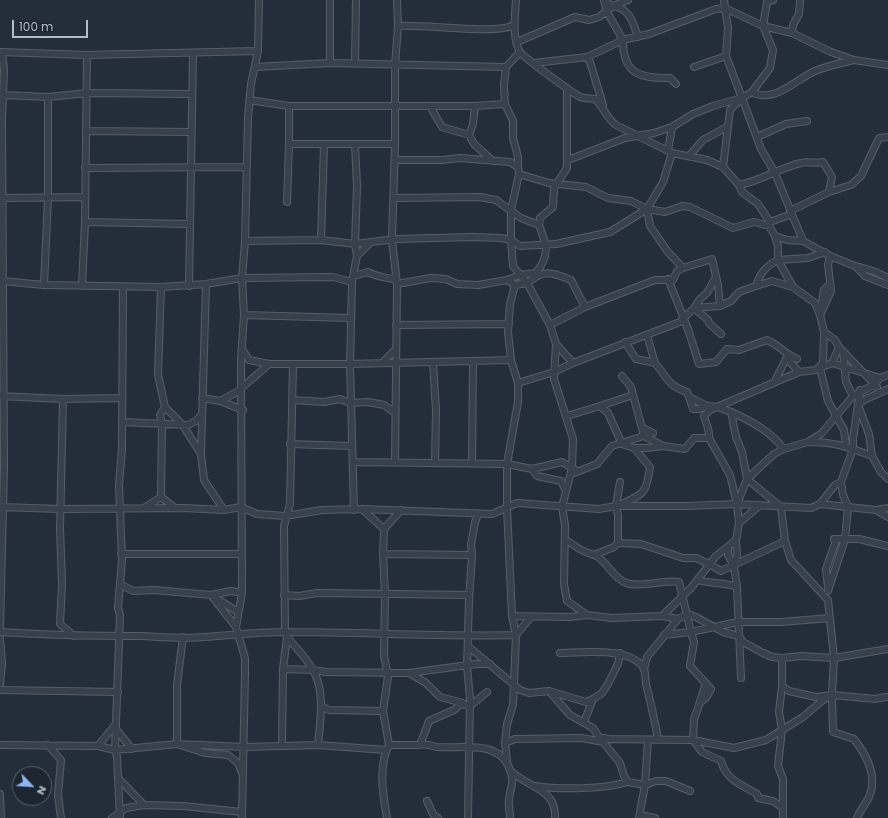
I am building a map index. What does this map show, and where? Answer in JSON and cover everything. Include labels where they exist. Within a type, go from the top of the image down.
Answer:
[{"type":"street","points":[[112,818],[120,815],[131,807],[144,805],[183,806],[242,815],[242,774],[245,747],[245,658],[236,627],[242,593],[242,349],[244,315],[242,278],[245,241],[249,100],[258,51],[259,0]]},
{"type":"street","points":[[330,0],[330,63]]},
{"type":"street","points":[[355,64],[356,0]]},
{"type":"street","points":[[395,462],[396,282],[392,240],[395,160],[395,65],[398,26],[397,0]]},
{"type":"street","points":[[516,0],[514,25],[520,52],[582,98],[595,99],[604,107]]},
{"type":"street","points":[[604,0],[613,6],[623,8],[632,20],[638,37]]},
{"type":"street","points":[[604,0],[607,12],[623,40],[626,59],[634,72],[640,76],[670,78],[676,84]]},
{"type":"street","points":[[517,42],[575,17],[589,20],[599,17],[613,6],[628,0]]},
{"type":"street","points":[[724,0],[728,28],[726,56],[761,149],[775,173],[803,241]]},
{"type":"street","points":[[792,33],[793,25],[799,14],[800,0]]},
{"type":"street","points":[[723,167],[730,110],[742,98],[752,92],[770,68],[773,50],[763,26],[769,1]]},
{"type":"street","points":[[534,63],[563,61],[587,57],[623,40],[638,37],[716,9],[725,8],[763,26],[792,33],[831,52],[854,60],[888,65]]},
{"type":"street","points":[[398,26],[421,25],[479,29],[504,28],[514,25]]},
{"type":"street","points":[[258,51],[87,55],[1,52],[3,95],[1,119],[3,198],[0,630],[43,635],[74,636],[183,637],[253,633],[365,633],[383,635],[396,633],[468,636],[516,635],[531,617]]},
{"type":"street","points":[[520,52],[506,67],[504,85],[505,104],[513,121],[513,138],[518,157],[519,174],[511,210],[513,266],[527,284],[550,325],[556,344],[554,372],[557,392],[567,416],[568,430],[573,439],[574,470]]},
{"type":"street","points":[[189,286],[188,224],[192,53]]},
{"type":"street","points":[[82,286],[88,93],[87,55]]},
{"type":"street","points":[[694,67],[726,56]]},
{"type":"street","points":[[587,57],[590,62],[608,119],[616,125],[670,152],[707,160],[723,167],[739,185],[742,192],[758,204],[770,224],[775,236],[778,246],[778,260],[792,287]]},
{"type":"street","points":[[752,92],[757,94],[771,94],[781,92],[813,72],[854,60]]},
{"type":"street","points":[[255,67],[330,63],[506,67]]},
{"type":"street","points":[[2,281],[44,285],[161,287],[189,286],[242,278],[333,277],[353,279],[368,272],[374,276],[385,276],[396,282],[431,278],[446,279],[457,284],[478,285],[507,280],[520,275],[536,272],[543,264],[547,245],[539,225],[540,218],[554,204],[553,198],[555,183],[567,168],[567,88]]},
{"type":"street","points":[[3,95],[48,97],[88,93],[191,94]]},
{"type":"street","points":[[44,285],[48,197],[48,97]]},
{"type":"street","points":[[568,160],[625,138],[640,136],[672,127],[693,114],[712,106],[742,98]]},
{"type":"street","points":[[249,100],[289,106],[475,106],[505,104]]},
{"type":"street","points":[[287,202],[289,106]]},
{"type":"street","points":[[430,106],[442,127],[469,135],[474,144],[493,161]]},
{"type":"street","points":[[469,135],[473,124],[475,106]]},
{"type":"street","points":[[757,137],[786,124],[807,121]]},
{"type":"street","points":[[245,241],[321,240],[355,244],[392,240],[473,237],[501,238],[511,240],[520,246],[547,245],[610,232],[647,209],[663,182],[670,152],[672,127]]},
{"type":"street","points":[[689,156],[702,140],[727,127]]},
{"type":"street","points":[[86,131],[190,132]]},
{"type":"street","points":[[519,174],[549,183],[586,186],[608,198],[631,201],[647,209],[665,212],[682,206],[690,207],[733,228],[754,222],[770,224],[829,192],[851,185],[861,176],[879,138],[888,138]]},
{"type":"street","points":[[289,144],[395,144]]},
{"type":"street","points":[[321,240],[324,144]]},
{"type":"street","points":[[354,510],[353,462],[351,446],[350,364],[353,279],[357,256],[355,244],[357,186],[355,144]]},
{"type":"street","points":[[395,160],[442,160],[460,158],[510,162],[518,167]]},
{"type":"street","points":[[739,185],[755,182],[803,162],[823,162],[832,177],[829,192]]},
{"type":"street","points":[[85,168],[246,167]]},
{"type":"street","points":[[3,198],[85,197]]},
{"type":"street","points":[[394,198],[480,197],[496,200],[521,218],[539,225]]},
{"type":"street","points":[[647,209],[650,226],[668,252],[683,268]]},
{"type":"street","points":[[85,222],[188,224]]},
{"type":"street","points":[[775,236],[787,240],[803,241],[827,254],[888,278]]},
{"type":"street","points":[[357,256],[371,242]]},
{"type":"street","points":[[756,286],[759,276],[766,266],[778,260],[808,258],[827,254]]},
{"type":"street","points":[[820,315],[831,291],[827,254]]},
{"type":"street","points":[[550,325],[584,307],[655,280],[674,280],[677,271],[712,259],[718,285],[720,306]]},
{"type":"street","points":[[855,266],[865,276],[888,285]]},
{"type":"street","points":[[507,280],[515,285],[527,284],[539,274],[555,274],[571,280],[584,307]]},
{"type":"street","points":[[518,383],[554,372],[624,342],[683,321],[700,299],[707,293],[716,277]]},
{"type":"street","points":[[668,279],[683,321],[688,329],[699,364],[716,362],[727,349],[739,350],[767,340],[780,346],[788,355],[790,362],[800,372]]},
{"type":"street","points":[[694,308],[720,306],[731,301],[739,292],[772,281],[792,287],[815,302],[824,332],[823,363],[820,368],[828,401],[844,430],[846,445]]},
{"type":"street","points":[[206,284],[201,454],[204,480],[224,510]]},
{"type":"street","points":[[510,818],[509,799],[513,785],[511,771],[507,761],[505,743],[507,724],[513,705],[516,635],[512,616],[507,508],[507,464],[516,422],[518,383],[511,360],[509,324],[510,304],[515,285]]},
{"type":"street","points":[[120,815],[115,750],[120,616],[118,608],[121,554],[119,508],[122,422],[123,287]]},
{"type":"street","points":[[161,287],[158,375],[165,407],[182,424],[201,454]]},
{"type":"street","points":[[694,308],[721,334]]},
{"type":"street","points":[[244,315],[351,318]]},
{"type":"street","points":[[396,325],[509,324]]},
{"type":"street","points":[[824,332],[836,340],[841,349],[881,391]]},
{"type":"street","points":[[647,335],[655,363],[669,383],[687,392],[693,409],[699,409],[707,406]]},
{"type":"street","points":[[624,342],[636,358],[655,363]]},
{"type":"street","points":[[556,344],[573,363]]},
{"type":"street","points":[[242,349],[249,360],[269,364],[350,364],[511,360]]},
{"type":"street","points":[[734,566],[737,556],[737,504],[730,475],[709,438],[710,430],[706,424],[704,416],[710,410],[736,398],[800,372],[820,368],[832,363],[841,349]]},
{"type":"street","points":[[841,349],[846,382],[853,396]]},
{"type":"street","points":[[382,363],[395,350]]},
{"type":"street","points":[[788,355],[797,358]]},
{"type":"street","points":[[774,383],[788,355]]},
{"type":"street","points":[[472,464],[473,361]]},
{"type":"street","points":[[433,362],[436,410],[434,463]]},
{"type":"street","points":[[832,363],[880,378]]},
{"type":"street","points":[[220,401],[237,392],[269,364]]},
{"type":"street","points":[[282,745],[283,669],[286,634],[284,595],[285,516],[290,504],[290,444],[293,400],[293,364]]},
{"type":"street","points":[[808,442],[821,434],[853,396],[860,390],[875,384],[880,378],[888,375]]},
{"type":"street","points":[[622,376],[631,387],[644,436],[663,446]]},
{"type":"street","points":[[858,405],[881,391],[888,389]]},
{"type":"street","points":[[828,591],[845,539],[848,507],[843,495],[841,482],[853,449],[860,390]]},
{"type":"street","points":[[567,416],[633,395]]},
{"type":"street","points":[[1,396],[63,399],[122,398]]},
{"type":"street","points":[[689,397],[707,406],[718,407],[730,412],[766,431],[784,448]]},
{"type":"street","points":[[202,398],[220,401],[243,410]]},
{"type":"street","points":[[43,635],[52,632],[60,624],[63,399]]},
{"type":"street","points":[[293,400],[324,402],[340,399],[350,403],[360,401],[376,403],[384,405],[395,413]]},
{"type":"street","points":[[858,405],[869,434],[872,456],[881,472],[888,480]]},
{"type":"street","points":[[600,406],[608,413],[622,444],[634,448],[663,446],[685,448],[694,438],[709,438]]},
{"type":"street","points":[[161,497],[162,423],[160,415],[165,407]]},
{"type":"street","points":[[730,412],[736,437],[742,452],[747,479],[781,507],[785,541],[791,560],[828,600]]},
{"type":"street","points":[[122,422],[188,425],[196,422],[202,414]]},
{"type":"street","points":[[587,615],[568,601],[564,584],[565,539],[562,507],[569,476],[574,470],[597,464],[612,446],[653,433],[642,428]]},
{"type":"street","points":[[737,504],[747,479],[774,454],[784,448],[808,442],[828,442],[846,445],[872,456]]},
{"type":"street","points":[[290,444],[351,446]]},
{"type":"street","points":[[616,506],[643,494],[647,486],[650,467],[634,448]]},
{"type":"street","points":[[353,462],[507,464],[532,469],[562,462],[573,454]]},
{"type":"street","points":[[562,462],[574,470]]},
{"type":"street","points":[[532,469],[537,476],[561,481],[566,491]]},
{"type":"street","points":[[618,543],[618,515],[616,506],[620,482]]},
{"type":"street","points":[[1,507],[61,509],[175,508],[224,510],[241,507],[257,514],[285,516],[322,510],[362,509],[492,514],[517,504],[599,509],[616,506],[737,504],[811,508],[820,504],[835,485],[841,482]]},
{"type":"street","points":[[144,508],[161,497]]},
{"type":"street","points":[[161,497],[175,508]]},
{"type":"street","points":[[508,497],[517,504]]},
{"type":"street","points":[[820,504],[876,510],[888,508]]},
{"type":"street","points":[[738,523],[760,505]]},
{"type":"street","points":[[362,509],[384,529]]},
{"type":"street","points":[[387,818],[383,776],[388,747],[383,711],[388,673],[384,656],[383,635],[385,594],[383,554],[384,529],[401,510]]},
{"type":"street","points":[[876,510],[888,517]]},
{"type":"street","points":[[468,818],[470,699],[467,666],[469,647],[469,595],[472,555],[471,545],[478,514]]},
{"type":"street","points":[[565,539],[576,547],[594,555],[614,572],[620,581],[630,585],[679,582],[694,642],[690,666],[711,689],[706,698],[701,702],[694,720],[693,740],[702,752],[720,761],[723,770],[736,783],[757,794],[758,798],[773,801],[783,808]]},
{"type":"street","points":[[857,818],[870,795],[872,786],[872,772],[870,765],[854,739],[833,732],[832,695],[834,658],[826,568],[835,543],[834,539],[859,539],[888,546]]},
{"type":"street","points":[[662,616],[682,598],[716,556],[728,548],[736,540]]},
{"type":"street","points":[[721,571],[785,541]]},
{"type":"street","points":[[594,555],[614,547],[618,543],[641,544],[683,558],[696,558],[721,571],[728,583]]},
{"type":"street","points":[[728,548],[728,555],[734,566],[737,588],[738,622],[741,647],[741,678]]},
{"type":"street","points":[[121,554],[241,554]]},
{"type":"street","points":[[383,554],[472,555]]},
{"type":"street","points":[[698,580],[708,583],[728,583],[737,588]]},
{"type":"street","points":[[120,584],[133,591],[154,590],[211,595],[231,591],[242,593]]},
{"type":"street","points":[[284,595],[299,596],[318,593],[469,595]]},
{"type":"street","points":[[211,595],[238,612]]},
{"type":"street","points":[[211,595],[236,627]]},
{"type":"street","points":[[658,739],[644,669],[647,658],[664,635],[678,619],[688,614],[714,626],[723,632],[739,636],[743,642],[772,657],[782,658],[801,656],[834,658],[888,649]]},
{"type":"street","points":[[512,616],[531,617],[587,615],[612,618],[662,616],[678,619]]},
{"type":"street","points":[[664,635],[691,632],[738,622],[781,622],[830,618]]},
{"type":"street","points":[[60,624],[74,636]]},
{"type":"street","points":[[286,634],[313,670],[318,684],[321,706],[318,745]]},
{"type":"street","points":[[176,744],[177,684],[183,637]]},
{"type":"street","points":[[0,639],[2,664],[0,684]]},
{"type":"street","points":[[469,647],[515,684],[520,690],[525,692],[549,691],[586,702],[594,699],[602,693],[618,664],[620,653]]},
{"type":"street","points":[[560,653],[620,653],[635,661],[644,669]]},
{"type":"street","points":[[782,658],[782,686],[778,712],[782,730],[778,766],[783,779],[782,818]]},
{"type":"street","points":[[283,669],[326,672],[409,673],[490,664]]},
{"type":"street","points":[[409,673],[426,683],[440,697],[470,706]]},
{"type":"street","points":[[782,686],[789,690],[816,696],[832,695],[860,698],[886,697]]},
{"type":"street","points":[[0,690],[118,692]]},
{"type":"street","points":[[549,691],[570,715],[593,728],[620,763],[624,776],[628,782]]},
{"type":"street","points":[[470,706],[486,692]]},
{"type":"street","points":[[599,737],[648,740],[693,740],[734,748],[766,740],[803,717],[823,700],[832,695]]},
{"type":"street","points":[[420,745],[429,721],[454,710],[470,699]]},
{"type":"street","points":[[584,722],[594,699]]},
{"type":"street","points":[[321,706],[329,710],[383,711]]},
{"type":"street","points":[[98,746],[116,726]]},
{"type":"street","points":[[116,726],[132,749]]},
{"type":"street","points":[[505,743],[515,739],[581,738],[604,742]]},
{"type":"street","points":[[648,740],[645,785],[639,816],[655,818]]},
{"type":"street","points":[[176,744],[205,752],[228,755],[238,763],[242,774]]},
{"type":"street","points":[[0,745],[98,746],[115,750],[176,744],[245,747],[318,745],[388,747],[420,745],[488,749],[507,761]]},
{"type":"street","points":[[48,745],[61,760],[58,795],[61,818]]},
{"type":"street","points":[[511,771],[517,777],[535,786],[552,801],[556,807],[555,818]]},
{"type":"street","points":[[118,778],[144,805]]},
{"type":"street","points":[[535,786],[559,789],[615,786],[628,782],[645,785],[656,781],[666,781],[690,791]]},
{"type":"street","points":[[0,794],[1,818]]},
{"type":"street","points":[[427,801],[438,818]]}]
